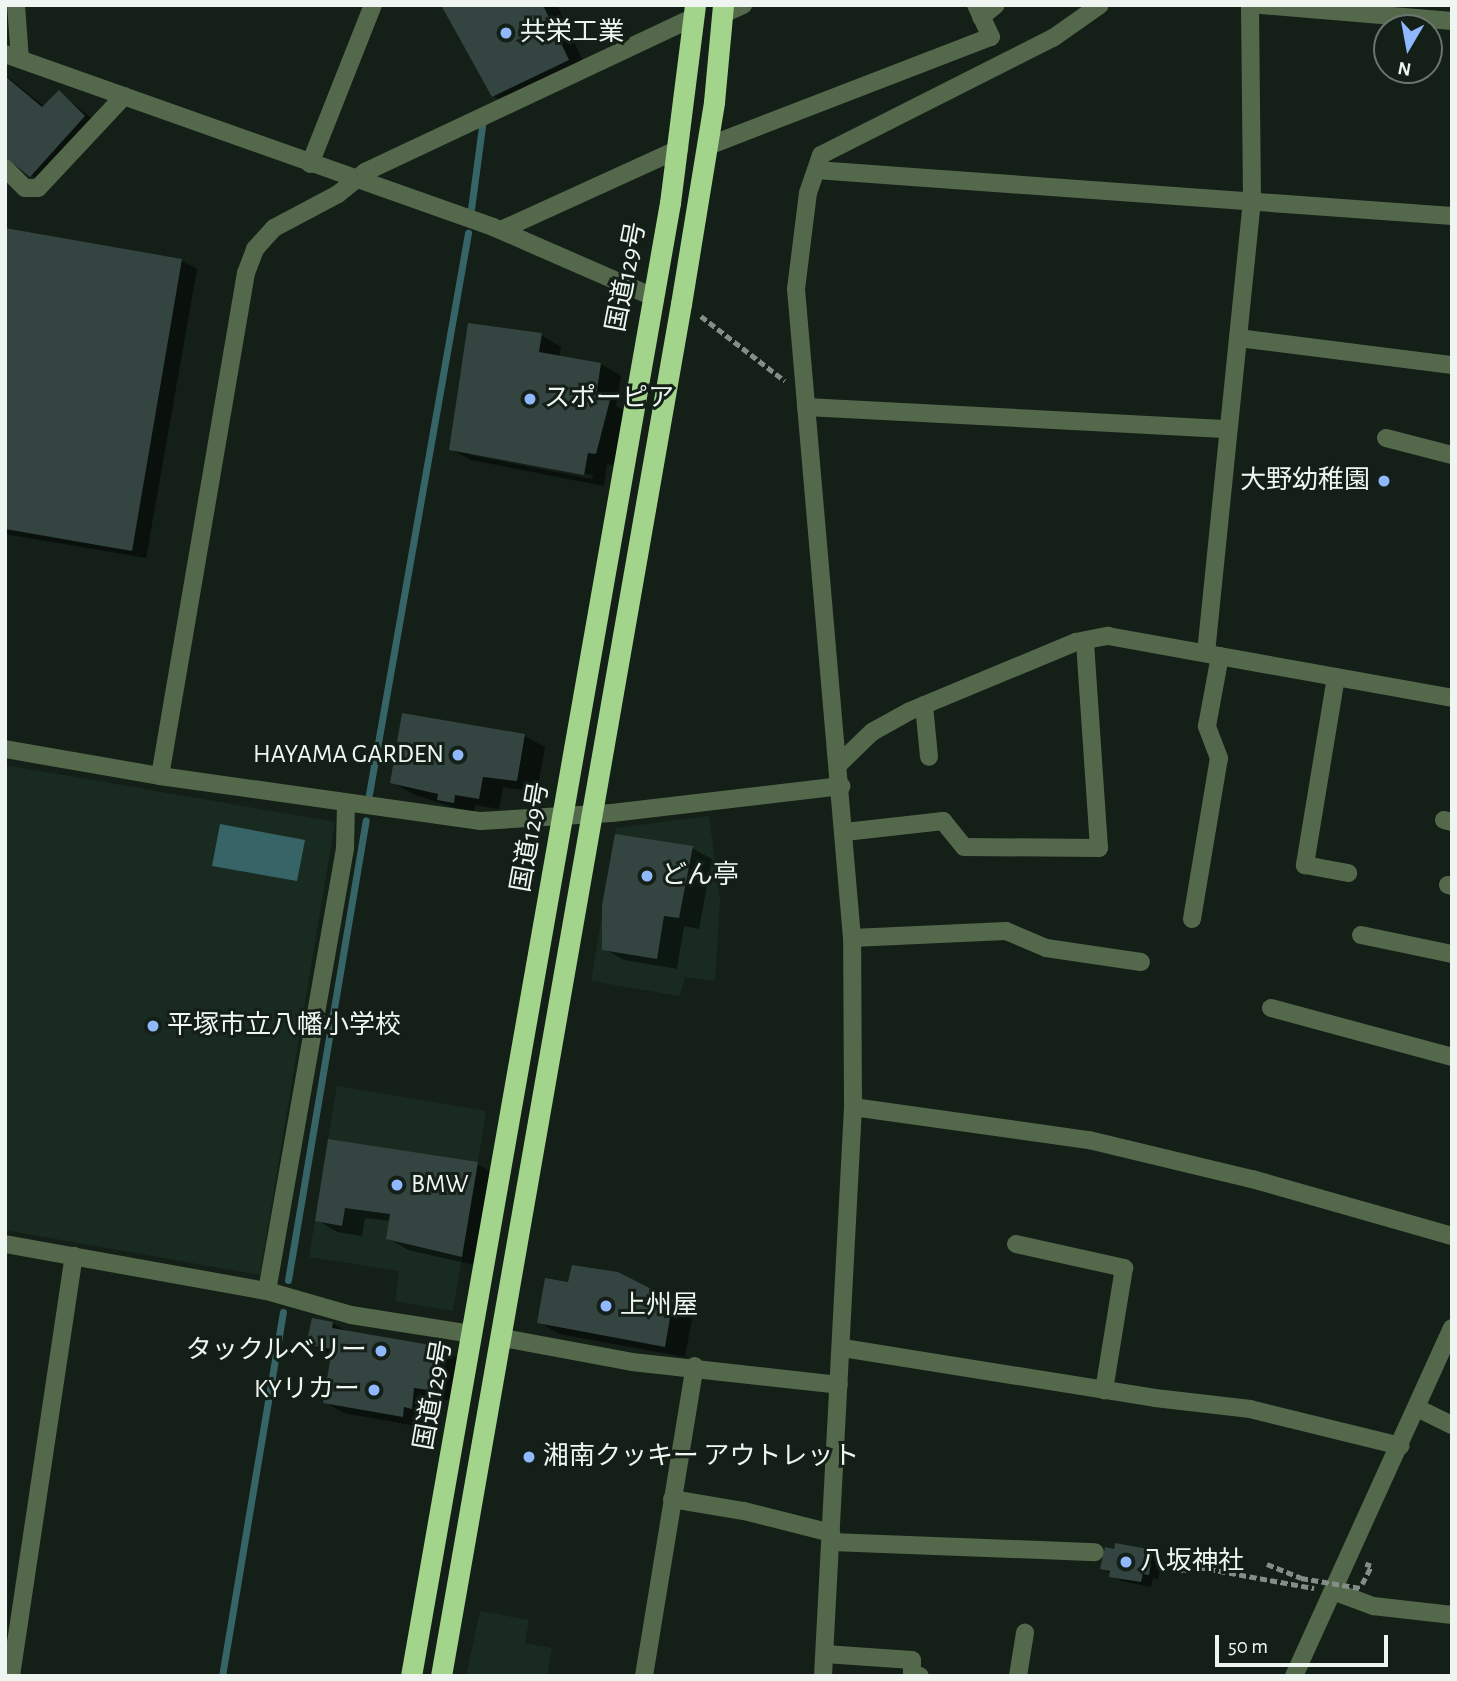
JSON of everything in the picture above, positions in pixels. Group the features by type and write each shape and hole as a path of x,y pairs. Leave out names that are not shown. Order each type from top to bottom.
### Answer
{"highway":[{"path":"441,1676 503,1338 708,146 723,10"},
{"name":"国道129号","path":"411,1676 563,817 651,296 679,149 694,11"}],"street":[{"path":"16,5 13,56 500,230 651,296"},
{"path":"310,164 373,5"},
{"path":"723,10 743,5"},
{"path":"708,146 991,37 979,11 996,5"},
{"path":"823,1676 843,1348 853,1107 852,938 845,832 796,289 808,193 821,155 1053,38 1100,5"},
{"path":"1192,919 1219,758 1207,726 1228,429 1252,198 1250,5"},
{"path":"1261,5 1452,21"},
{"path":"160,776 246,273 255,249 274,228 338,194 354,179 694,11"},
{"path":"5,167 26,188 38,188 124,96"},
{"path":"500,230 679,149"},
{"path":"816,170 1252,198 1452,216"},
{"path":"1237,338 1452,365"},
{"path":"805,402 1228,429"},
{"path":"1386,438 1452,455"},
{"path":"838,765 872,732 924,705 1085,640 1108,636 1452,698"},
{"path":"845,832 943,821 964,847 1099,848 1085,640"},
{"path":"1336,677 1306,865 1348,873"},
{"path":"924,705 929,757"},
{"path":"5,749 160,776 481,821 563,817 841,786"},
{"path":"267,1292 345,848 346,803"},
{"path":"852,938 1006,931 1046,948 1141,962"},
{"path":"1361,935 1452,954"},
{"path":"1271,1008 1452,1057"},
{"path":"853,1107 1089,1140 1252,1179 1452,1236"},
{"path":"5,1244 267,1292 351,1315 473,1334"},
{"path":"1016,1244 1124,1268 1104,1390"},
{"path":"12,1675 74,1256"},
{"path":"1294,1676 1401,1446 1452,1328"},
{"path":"503,1338 632,1362 695,1366 839,1385"},
{"path":"843,1348 1104,1390 1250,1409 1401,1446"},
{"path":"644,1676 695,1366"},
{"path":"1417,1408 1452,1425"},
{"path":"673,1499 744,1511 831,1538 1095,1552"},
{"path":"1333,1591 1373,1606 1452,1615"},
{"path":"1018,1676 1025,1633"},
{"path":"825,1654 912,1660 912,1674 920,1676"}],"path":[{"path":"699,314 805,402"},
{"path":"1267,1564 1301,1578 1360,1588"},
{"path":"1161,1566 1184,1570 1198,1567 1314,1588"}],"shaded area":[{"name":"平塚市立八幡小学校","path":"5,765 335,822 260,1275 5,1230"},
{"path":"709,816 720,899 715,981 685,977 680,996 591,981 616,828"},
{"name":"BMW","path":"337,1086 486,1111 453,1311 395,1301 399,1271 309,1257"},
{"path":"480,1611 529,1620 525,1643 552,1648 547,1676 466,1676"}],"water":[{"path":"220,824 305,840 297,881 212,866"}],"building":[{"name":"共栄工業","path":"441,5 543,5 569,60 492,97"},
{"path":"5,76 42,107 59,90 85,116 30,177 5,157"},
{"path":"5,228 182,259 132,551 5,529"},
{"name":"スポーピア","path":"468,323 542,333 539,352 601,363 596,397 610,400 596,454 588,453 584,475 449,450"},
{"name":"HAYAMA GARDEN","path":"402,713 525,734 517,781 483,777 479,799 455,795 454,803 437,800 438,794 390,783"},
{"name":"どん亭","path":"615,834 693,846 679,918 664,916 657,959 602,950 602,905"},
{"name":"BMW","path":"328,1139 478,1162 462,1257 386,1239 390,1214 345,1208 342,1226 315,1221"},
{"name":"上州屋","path":"572,1265 618,1272 673,1300 665,1347 537,1323 545,1278 568,1282"},
{"path":"312,1318 333,1322 332,1328 442,1347 435,1391 414,1388 412,1409 404,1407 403,1417 323,1403 332,1349 306,1345"},
{"name":"八坂神社","path":"1115,1543 1148,1549 1147,1555 1152,1556 1149,1575 1143,1574 1141,1582 1109,1577 1110,1571 1100,1569 1105,1547 1114,1549"}],"waterway":[{"path":"471,209 483,119"},
{"path":"369,794 468,233"},
{"path":"288,1280 366,821"},
{"path":"222,1676 283,1312"}],"place":[{"name":"共栄工業","path":"506,33"},
{"name":"スポーピア","path":"530,399"},
{"name":"大野幼稚園","path":"1384,481"},
{"name":"HAYAMA GARDEN","path":"458,755"},
{"name":"どん亭","path":"647,876"},
{"name":"平塚市立八幡小学校","path":"153,1026"},
{"name":"BMW","path":"397,1185"},
{"name":"上州屋","path":"606,1306"},
{"name":"タックルベリー","path":"381,1351"},
{"name":"KYリカー","path":"374,1390"},
{"name":"湘南クッキー アウトレット","path":"529,1457"},
{"name":"八坂神社","path":"1126,1562"}]}
